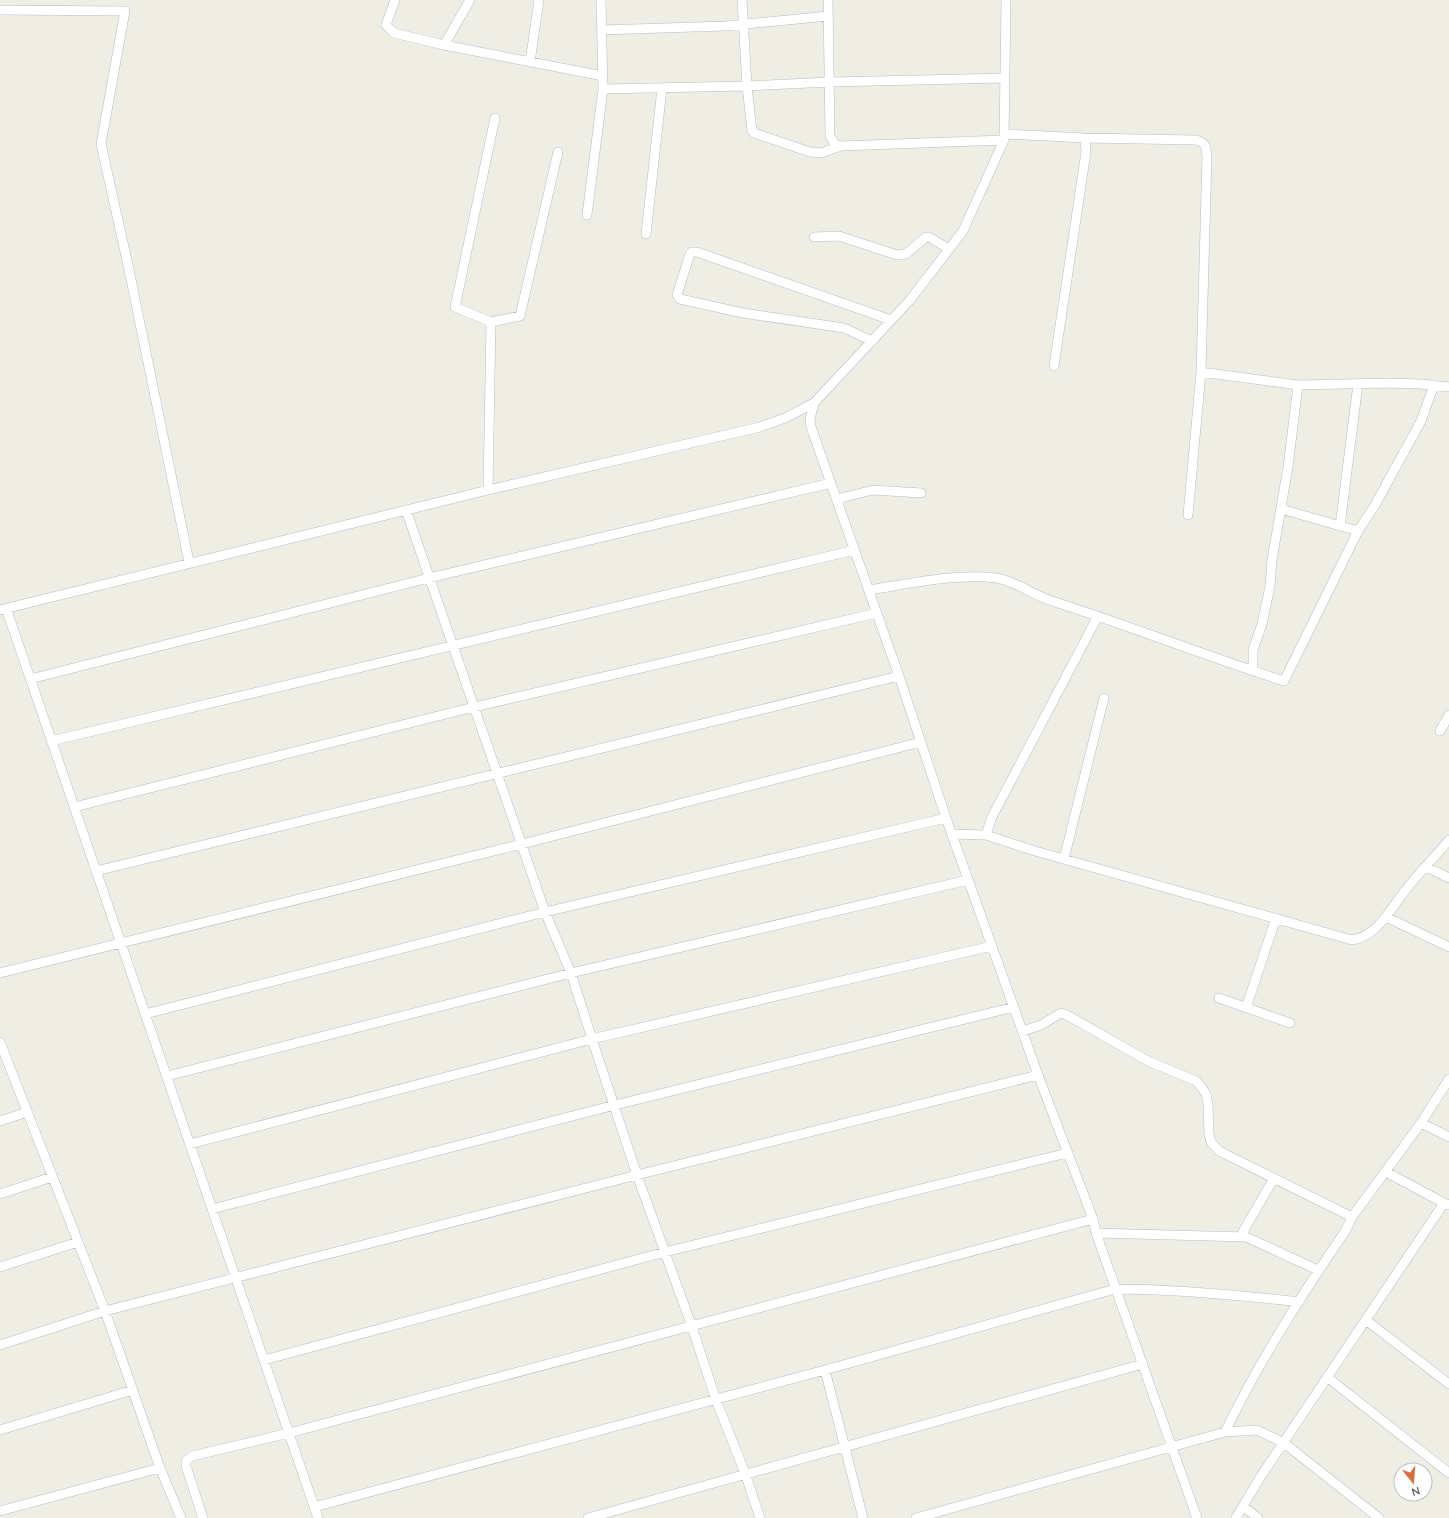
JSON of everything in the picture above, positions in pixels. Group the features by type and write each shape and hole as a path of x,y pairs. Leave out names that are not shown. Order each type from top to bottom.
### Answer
{"street":[{"path":"395,0 386,25 394,32 444,45 603,76"},
{"path":"444,45 470,0"},
{"path":"530,62 539,0"},
{"path":"587,215 604,90 601,0"},
{"path":"742,0 751,128 754,133 810,152 821,153 841,146 1004,137 1201,141 1206,147 1207,156 1201,372 1188,515"},
{"path":"828,0 830,136 835,144 841,146"},
{"path":"318,1518 30,679 3,609 189,562 488,490 760,427 785,418 814,403 910,300 963,231 1004,137 1006,0"},
{"path":"0,10 125,10 101,144 128,265 189,562"},
{"path":"602,30 725,26 828,16"},
{"path":"604,90 830,82 1005,78"},
{"path":"646,234 662,88"},
{"path":"495,118 456,307 491,322 520,316 558,152"},
{"path":"1054,366 1086,152 1085,138"},
{"path":"814,237 839,236 897,256 906,254 926,237 929,237 949,249"},
{"path":"872,341 844,328 742,312 680,299 677,295 690,254 692,252 697,252 891,320"},
{"path":"488,490 491,322"},
{"path":"1201,372 1298,385 1397,383 1449,387"},
{"path":"1340,526 1358,384"},
{"path":"1253,671 1254,650 1262,624 1281,509 1298,385"},
{"path":"869,590 967,577 994,578 1008,581 1049,600 1284,682 1358,531 1375,505 1422,421 1434,385"},
{"path":"814,403 810,419 811,427 899,676 946,818 1038,1075 1093,1219 1096,1234 1115,1289 1197,1518"},
{"path":"30,679 429,578 831,483"},
{"path":"837,499 873,490 922,493"},
{"path":"1281,509 1358,531"},
{"path":"406,510 545,912 572,973 592,1039 637,1174 692,1327 716,1400 745,1473 760,1518"},
{"path":"51,741 855,550"},
{"path":"74,807 474,707 877,613"},
{"path":"986,835 992,817 1098,616"},
{"path":"96,871 899,676"},
{"path":"1064,859 1104,698"},
{"path":"1440,731 1449,714"},
{"path":"0,973 120,942 522,844 921,742"},
{"path":"145,1014 545,912 946,818"},
{"path":"952,834 986,835 1064,859 1352,940 1360,939 1369,934 1386,917 1405,890 1449,840"},
{"path":"1426,867 1449,878"},
{"path":"167,1076 572,973 968,880"},
{"path":"1386,917 1449,947"},
{"path":"1246,1008 1276,918"},
{"path":"190,1144 592,1039 992,946"},
{"path":"1219,998 1290,1023"},
{"path":"212,1209 615,1105 1014,1007"},
{"path":"1023,1031 1040,1025 1061,1013 1065,1014 1148,1061 1196,1081 1206,1094 1209,1134 1214,1147 1236,1160 1352,1217"},
{"path":"1,1045 78,1242 133,1390 160,1468 181,1518"},
{"path":"0,1345 104,1311 637,1174 1038,1075"},
{"path":"1225,1432 1240,1400 1318,1270 1346,1230 1352,1217 1421,1123 1449,1079"},
{"path":"0,1121 27,1112"},
{"path":"1421,1123 1449,1137"},
{"path":"264,1360 665,1252 1067,1153"},
{"path":"1236,1518 1261,1476 1327,1377 1446,1204 1386,1172"},
{"path":"0,1194 52,1177"},
{"path":"1240,1237 1274,1178"},
{"path":"203,1518 185,1463 188,1458 289,1433 692,1327 1093,1219"},
{"path":"1096,1234 1246,1237 1318,1270"},
{"path":"0,1267 78,1242"},
{"path":"314,1507 716,1400 1115,1289 1142,1289 1231,1295 1298,1302"},
{"path":"1366,1320 1449,1384"},
{"path":"588,1518 745,1473 1143,1364"},
{"path":"825,1370 863,1518"},
{"path":"1327,1377 1449,1473"},
{"path":"0,1430 133,1390"},
{"path":"916,1518 1225,1432 1257,1430 1284,1443 1378,1518"},
{"path":"0,1511 160,1468"},
{"path":"1243,1506 1258,1518"}]}
